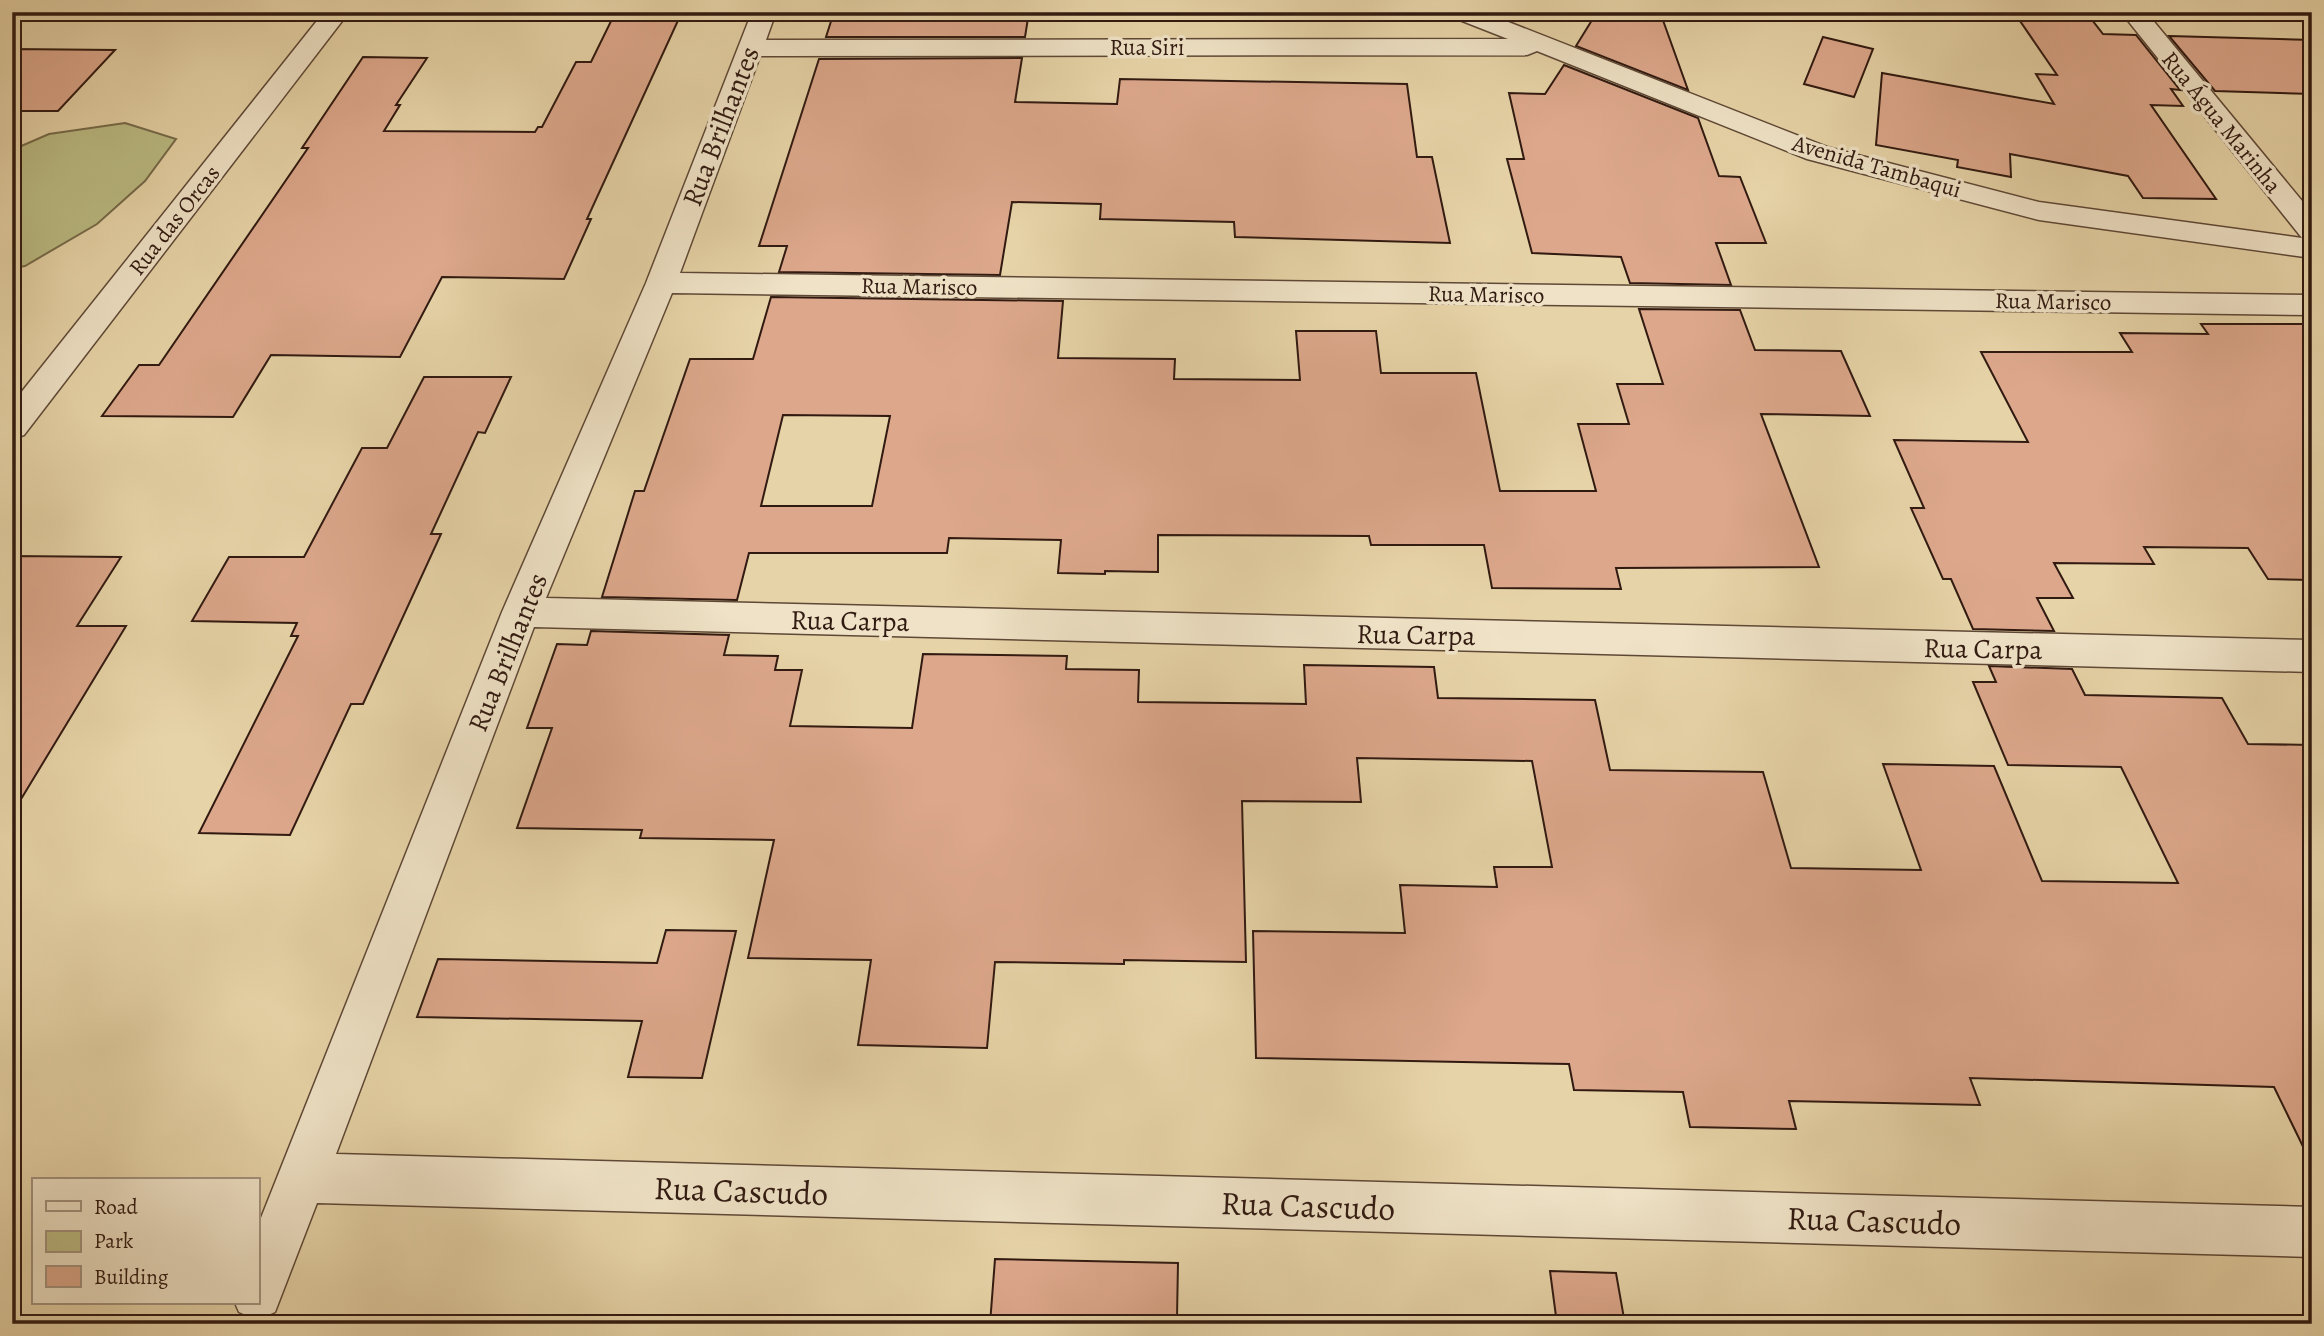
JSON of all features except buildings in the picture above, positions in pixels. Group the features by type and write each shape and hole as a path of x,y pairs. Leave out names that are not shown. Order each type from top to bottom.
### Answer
{"street":[{"name":"Rua das Orcas","path":"12,427 337,12"},
{"name":"Rua Brilhantes","path":"259,1289 521,612 660,283 764,12"},
{"name":"Avenida Tambaqui","path":"1461,12 1830,157 2039,212 2312,248"},
{"name":"Rua Água Marinha","path":"2133,12 2312,232"},
{"name":"Rua Siri","path":"749,48 1546,47"},
{"name":"Rua Marisco","path":"660,283 2312,305"},
{"name":"Rua Carpa","path":"521,612 2312,656"},
{"name":"Rua Cascudo","path":"303,1178 2312,1232"},
{"path":"246,1324 254,1304"}],"green space":[{"path":"125,123 176,139 145,181 97,224 25,266 12,268 12,150 49,134"}]}
